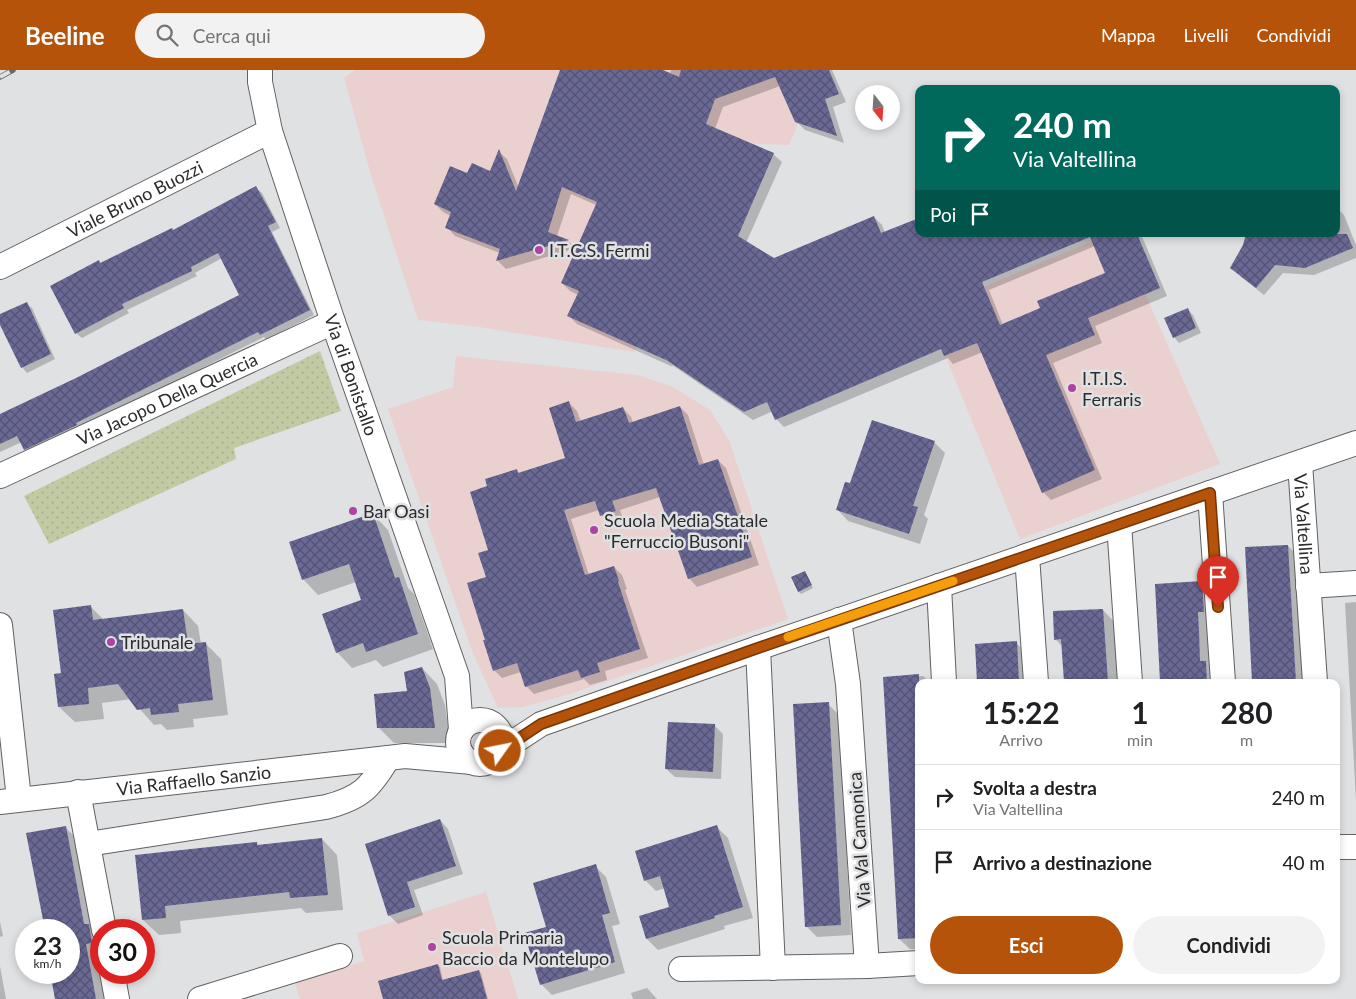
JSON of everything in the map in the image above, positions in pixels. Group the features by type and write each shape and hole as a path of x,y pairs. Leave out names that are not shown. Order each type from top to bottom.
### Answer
{"street":[{"name":"Via di Bonistallo","path":"260,70 260,82 270,131 333,322 457,676 460,735"},
{"name":"Viale Bruno Buozzi","path":"0,267 270,131"},
{"name":"Via Jacopo Della Quercia","path":"0,476 333,322"},
{"name":"Via Raffaello Sanzio","path":"10,801 397,757 484,764 491,761 500,751 541,724 838,620 1356,443"},
{"name":"Via Valtellina","path":"1300,463 1316,679"},
{"path":"1210,493 1223,679"},
{"path":"1119,524 1130,679"},
{"path":"1027,556 1036,679"},
{"name":"Via Valtellina","path":"1308,586 1356,582"},
{"path":"939,586 944,679"},
{"name":"Via Val Camonica","path":"838,620 848,684 867,966"},
{"path":"0,625 10,801"},
{"path":"758,648 773,968"},
{"name":"Via di Bonistallo","path":"457,676 494,724"},
{"name":"Via Raffaello Sanzio","path":"397,757 460,735 466,725 478,720 494,724 541,724"},
{"path":"494,724 502,738 500,751"},
{"path":"460,735 462,753 472,762"},
{"path":"88,844 340,804 362,792 379,772 397,757"},
{"path":"78,792 102,919"},
{"path":"1340,847 1356,847"},
{"path":"200,999 340,956"},
{"path":"681,969 867,966 915,963"},
{"path":"114,984 117,999"}],"shaded area":[{"name":"I.T.C.S. Fermi","path":"355,70 818,70 819,74 789,145 734,143 634,352 479,327 418,320 372,179 344,78"},
{"name":"I.T.I.S. Ferraris","path":"1102,237 1120,237 1220,464 1020,539 927,311"},
{"name":"Scuola Media Statale \"Ferruccio Busoni\"","path":"456,356 638,375 673,387 710,410 729,440 788,619 570,694 523,707 498,708 472,651 388,409 453,387"},
{"name":"Scuola Primaria Baccio da Montelupo","path":"486,892 518,999 300,999 295,983 364,961 357,933"}],"green space":[{"path":"320,351 341,411 234,448 236,459 49,544 24,496"}],"building":[{"path":"560,70 663,70 679,77 681,70 829,70 839,94 825,99 837,136 795,122 775,77 715,99 706,124 774,153 738,236 774,258 874,216 881,233 915,220 915,237 1090,237 1138,237 1160,288 1088,318 1095,335 1046,355 1095,470 1042,493 977,343 944,356 941,349 775,420 767,402 744,412 665,359 567,316 579,291 561,283 597,202 562,187 548,232 569,240 496,261 500,249 445,228 451,212 434,204 450,166 467,173 472,163 490,171 499,149 516,191","holes":["1090,237 1105,273 1037,301 1040,308 1000,325 982,282"]},
{"path":"256,186 276,222 268,226 310,310 260,335 258,332 76,423 77,425 24,450 17,436 0,444 0,414 76,378 239,295 218,253 191,267 192,271 122,304 124,308 75,334 50,286 99,260 100,263 172,228 173,230"},
{"path":"1340,234 1347,234 1353,248 1305,268 1275,265 1256,288 1230,268 1243,245 1245,237 1340,237"},
{"path":"27,302 51,354 21,368 0,325 0,314"},
{"path":"1188,308 1196,328 1173,338 1164,318"},
{"path":"569,401 576,422 623,407 629,423 680,406 699,465 718,459 752,557 688,579 656,488 612,501 616,511 600,516 595,501 564,510 585,575 614,566 640,649 597,663 600,672 581,678 578,670 525,687 517,663 493,671 483,640 485,640 467,583 486,577 478,553 488,550 470,492 487,486 485,479 517,469 518,473 565,458 549,408"},
{"path":"872,420 935,441 913,506 918,507 909,534 836,510 845,482 850,483"},
{"path":"373,513 395,578 399,577 418,634 366,652 363,643 336,653 322,614 361,600 349,564 302,580 289,542"},
{"path":"1288,545 1296,679 1252,679 1245,547"},
{"path":"805,571 812,585 798,592 791,577"},
{"path":"1202,581 1204,612 1198,612 1200,661 1206,661 1207,679 1160,679 1155,584"},
{"path":"91,605 93,620 183,609 188,644 206,642 213,700 178,704 179,712 151,715 150,708 137,710 118,684 88,688 89,704 58,707 54,674 61,673 53,610"},
{"path":"1103,609 1108,679 1064,679 1061,639 1054,640 1053,611"},
{"path":"1017,641 1019,679 977,679 975,644"},
{"path":"422,667 430,688 435,728 377,728 374,694 407,691 404,672"},
{"path":"919,674 919,679 915,679 915,938 898,939 883,677"},
{"path":"829,702 841,925 805,927 793,704"},
{"path":"668,722 715,724 713,772 665,769"},
{"path":"440,819 456,866 407,882 415,907 388,916 365,844"},
{"path":"717,825 743,907 714,916 715,918 646,939 639,916 669,907 660,876 644,881 635,851"},
{"path":"66,826 84,924 89,924 90,943 86,944 90,966 90,984 93,984 96,999 55,999 52,984 80,984 80,919 43,919 26,833"},
{"path":"322,838 328,895 290,898 289,892 165,906 166,918 142,919 135,855 257,842 257,845"},
{"path":"596,864 610,913 602,915 615,962 540,985 524,933 546,927 533,883"},
{"name":"Scuola Primaria Baccio da Montelupo","path":"438,964 442,980 479,970 487,999 383,999 378,981"}],"railway":[{"path":"0,77 13,70"}],"slow traffic":[{"path":"788,637 953,581"}],"place":[{"name":"I.T.C.S. Fermi","path":"539,250"},
{"name":"I.T.I.S. Ferraris","path":"1072,388"},
{"name":"Bar Oasi","path":"353,511"},
{"name":"Scuola Media Statale \"Ferruccio Busoni\"","path":"594,530"},
{"name":"Tribunale","path":"111,642"},
{"name":"Scuola Primaria Baccio da Montelupo","path":"432,947"}],"route":[{"path":"500,751 541,724 1210,493 1218,607"}]}
